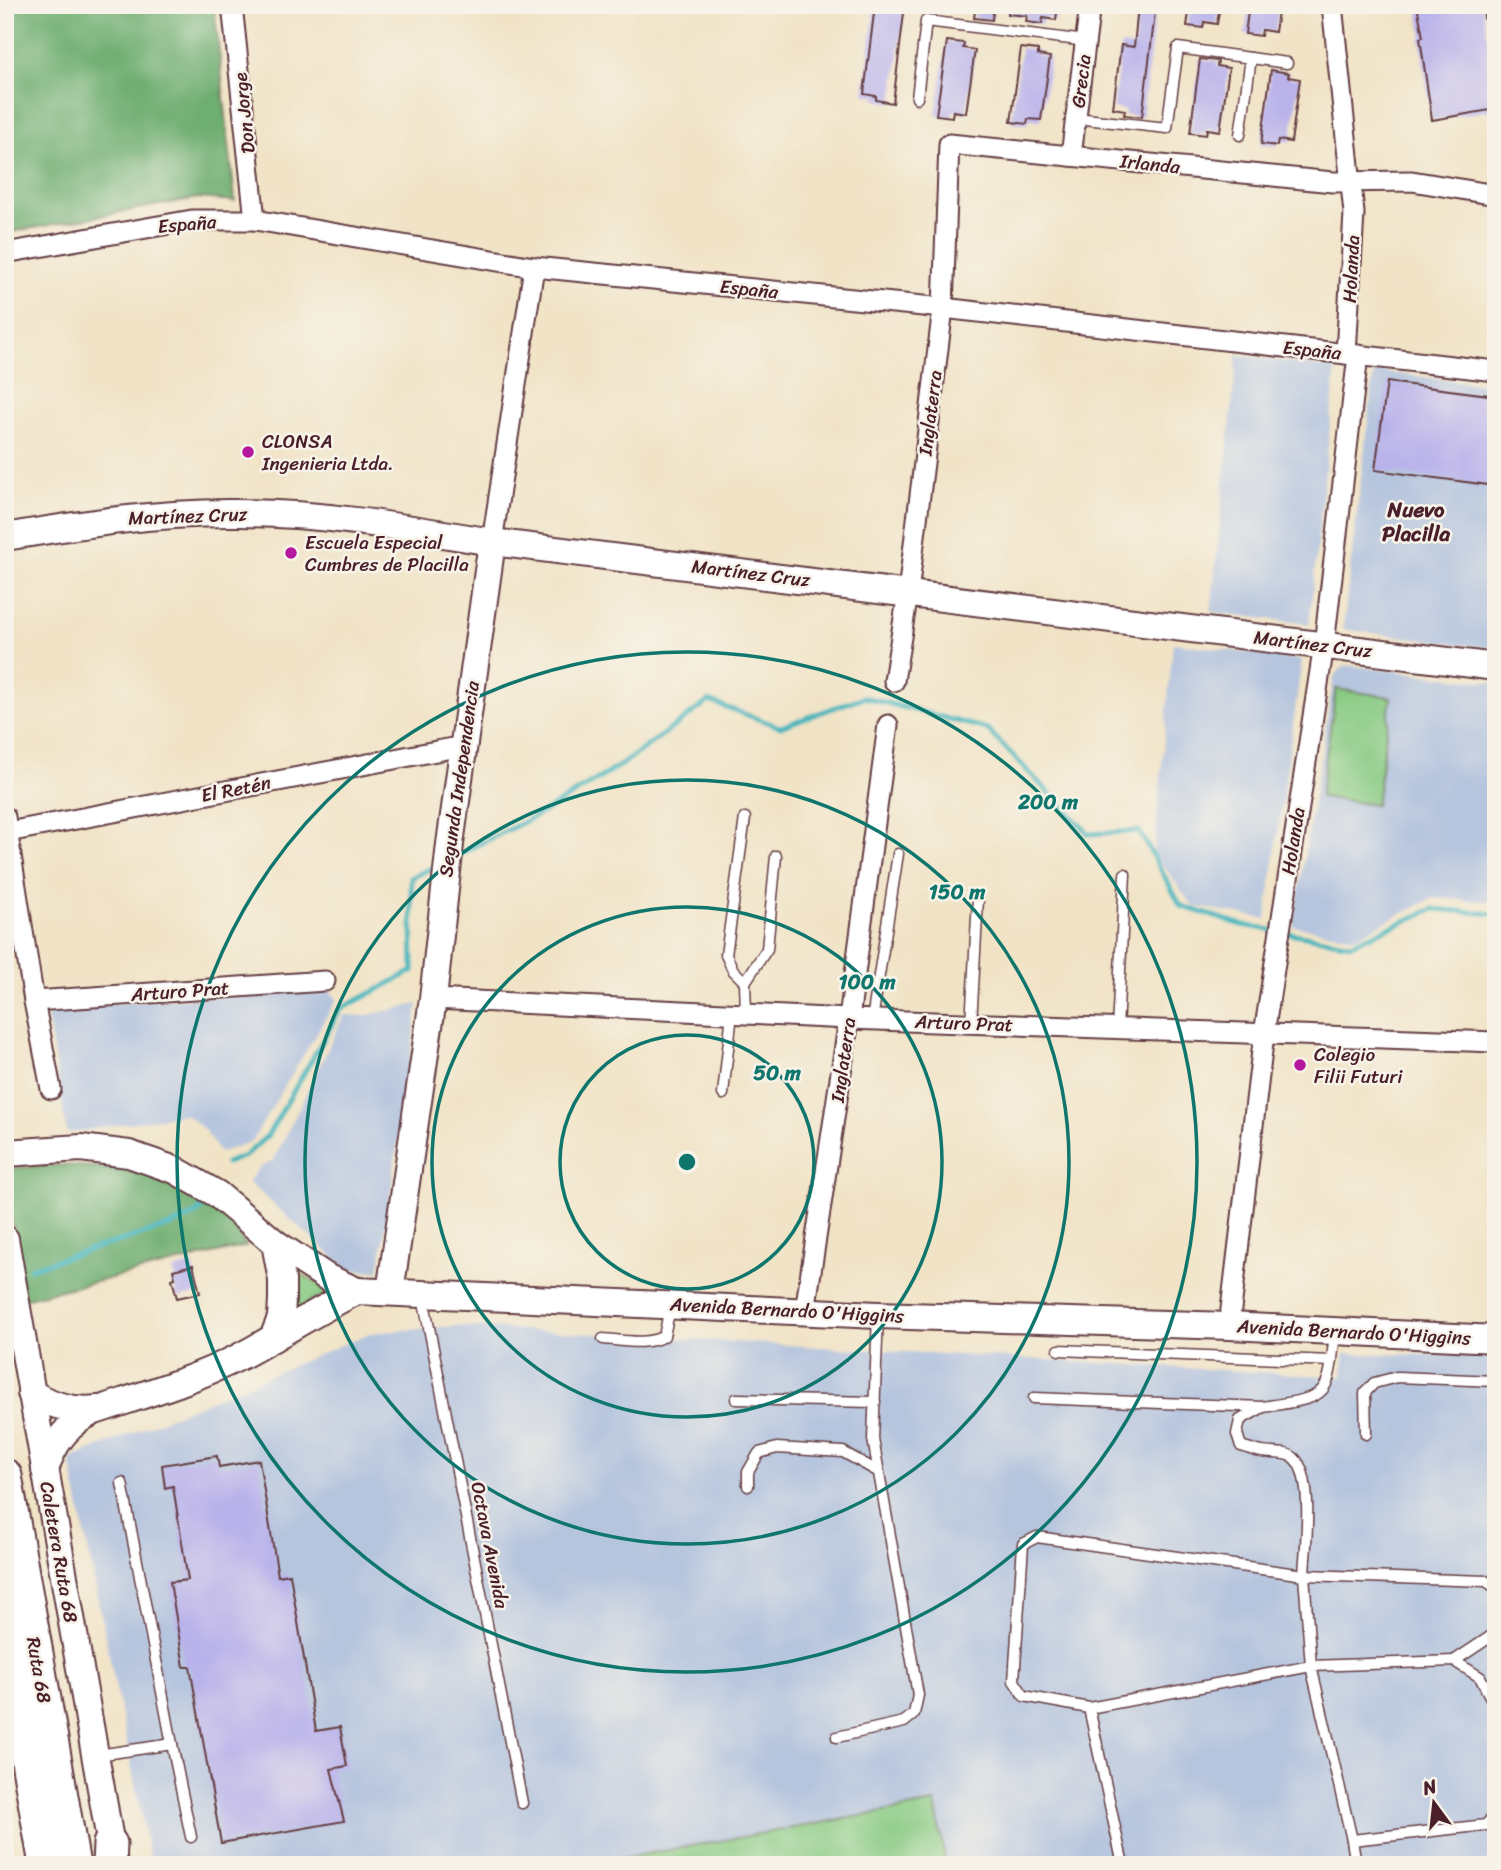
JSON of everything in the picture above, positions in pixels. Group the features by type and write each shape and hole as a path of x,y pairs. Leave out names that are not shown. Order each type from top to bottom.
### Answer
{"highway":[{"name":"Ruta 68","path":"5,1476 73,1865"},
{"name":"Ruta 68","path":"5,1627 46,1865"}],"street":[{"name":"Don Jorge","path":"232,5 256,220"},
{"name":"Grecia","path":"1071,156 1090,5"},
{"name":"Holanda","path":"1229,1326 1264,1034 1324,645 1352,355 1354,214 1332,5"},
{"name":"Irlanda","path":"949,144 1352,183 1412,181 1496,195"},
{"name":"Inglaterra","path":"894,681 908,593 943,308 949,144"},
{"name":"España","path":"5,253 192,220 256,220 534,267 943,308 1496,371"},
{"name":"Segunda Independencia","path":"390,1292 433,999 463,746 534,267"},
{"name":"Martínez Cruz","path":"5,537 146,516 239,513 343,519 492,542 1496,667"},
{"name":"Inglaterra","path":"805,1311 849,1019 888,724"},
{"name":"El Retén","path":"6,825 463,746"},
{"path":"6,825 51,1089"},
{"name":"Arturo Prat","path":"34,1001 325,981"},
{"name":"Arturo Prat","path":"433,999 971,1024 1496,1042"},
{"path":"6,1153 80,1148 117,1152 152,1160 197,1181 217,1194 275,1243 328,1278 357,1291"},
{"name":"Caletera Ruta 68","path":"5,1239 111,1858"},
{"path":"273,1338 281,1318 282,1298 282,1280 275,1243"},
{"name":"Avenida Bernardo O'Higgins","path":"45,1470 54,1447 69,1427 79,1419 196,1376 273,1338 357,1291 1496,1339"},
{"name":"Avenida Bernardo O'Higgins","path":"31,1393 65,1408 78,1410 106,1407"}],"lane":[{"path":"917,98 926,20 1086,41"},
{"path":"1076,118 1167,128 1178,48 1287,63"},
{"path":"1240,135 1251,58"},
{"path":"745,818 726,956 733,970 745,982"},
{"path":"873,1020 898,854"},
{"path":"723,1094 745,982 767,949 776,856"},
{"path":"1117,1029 1125,874"},
{"path":"971,1024 978,899"},
{"name":"Octava Avenida","path":"422,1294 522,1803"},
{"path":"603,1339 649,1342 657,1340 663,1336 671,1305"},
{"path":"837,1737 904,1722 914,1714 918,1695 873,1439 878,1315"},
{"path":"1034,1398 1263,1407 1299,1401 1321,1394 1330,1380 1335,1332"},
{"path":"1059,1350 1332,1361"},
{"path":"1366,1434 1365,1393 1374,1383 1397,1377 1496,1381"},
{"path":"736,1399 875,1402"},
{"path":"1263,1407 1240,1420 1237,1434 1241,1446 1295,1459 1302,1473 1307,1497 1304,1575 1311,1666 1356,1865"},
{"path":"748,1486 748,1472 759,1453 777,1448 843,1452 878,1472"},
{"path":"122,1483 191,1837"},
{"path":"1496,1588 1486,1581 1304,1575 1037,1537 1023,1544 1014,1681 1024,1696 1089,1708 1311,1666 1454,1661 1496,1633"},
{"path":"1454,1661 1480,1677 1494,1704 1496,1720"},
{"path":"1089,1708 1123,1865"},
{"path":"94,1756 172,1744"},
{"path":"1352,1840 1486,1825 1496,1813"}],"shaded area":[{"path":"1237,355 1336,369 1309,624 1211,612"},
{"path":"1374,371 1496,386 1496,649 1343,629"},
{"path":"1173,643 1302,660 1266,919 1193,906 1154,853"},
{"path":"1345,665 1496,683 1496,902 1433,898 1355,937 1293,926 1334,676"},
{"path":"328,989 337,999 252,1141 219,1153 205,1130 185,1114 67,1133 46,1008"},
{"path":"418,1004 379,1271 348,1270 248,1182 259,1168 274,1160 344,1015 363,1016"},
{"path":"456,1326 1342,1377 1345,1354 1496,1355 1496,1865 151,1865 70,1459 370,1333"}],"green space":[{"path":"5,5 214,5 235,201 198,198 5,233"},
{"path":"1336,689 1391,697 1376,805 1320,797"},
{"path":"58,1165 149,1175 192,1191 211,1203 231,1222 246,1246 23,1299 5,1169"},
{"path":"294,1270 333,1292 310,1301 290,1315 294,1293"},
{"path":"935,1803 946,1865 583,1865"}],"building":[{"path":"875,5 905,5 893,103 876,100 876,96 864,94"},
{"path":"976,5 994,5 992,20 974,18"},
{"path":"1009,5 1058,5 1056,20 1043,18 1042,24 1026,22 1027,16 1008,14"},
{"path":"1138,5 1156,5 1142,117 1124,115 1125,110 1113,108 1121,45 1134,47"},
{"path":"1190,5 1220,5 1217,24 1204,22 1203,28 1187,26"},
{"path":"1249,5 1279,5 1275,32 1262,30 1261,36 1245,34"},
{"path":"1417,5 1482,5 1496,109 1432,120"},
{"path":"947,41 964,43 963,48 975,50 966,113 953,111 952,117 936,115"},
{"path":"1021,48 1038,50 1038,55 1050,57 1041,120 1028,119 1027,124 1011,122"},
{"path":"1200,59 1218,61 1217,66 1229,68 1220,131 1207,129 1206,135 1190,133"},
{"path":"1271,70 1289,73 1288,77 1300,79 1291,142 1278,140 1277,146 1261,144"},
{"path":"1387,382 1496,396 1496,486 1375,470"},
{"path":"193,1265 200,1293 177,1298 172,1279 175,1278 173,1270"},
{"path":"217,1456 219,1467 259,1460 278,1576 290,1574 316,1731 340,1727 347,1766 331,1769 344,1821 221,1843 190,1667 184,1667 170,1582 188,1580 173,1486 165,1488 162,1465"}],"waterway":[{"path":"457,855 544,812 621,765 709,701 780,727 864,697 987,729 1089,834 1139,831 1181,906 1242,925 1351,944 1433,909 1496,914"},
{"path":"226,1163 245,1156 268,1135 341,1009 413,971 411,878 439,864"},
{"path":"30,1268 170,1226 201,1209"}],"place":[{"name":"CLONSA Ingenieria Ltda.","path":"248,452"},
{"name":"Escuela Especial Cumbres de Placilla","path":"291,553"},
{"name":"Colegio Filii Futuri","path":"1300,1065"}],"district":[{"name":"Nuevo Placilla","path":"1416,522"}]}
